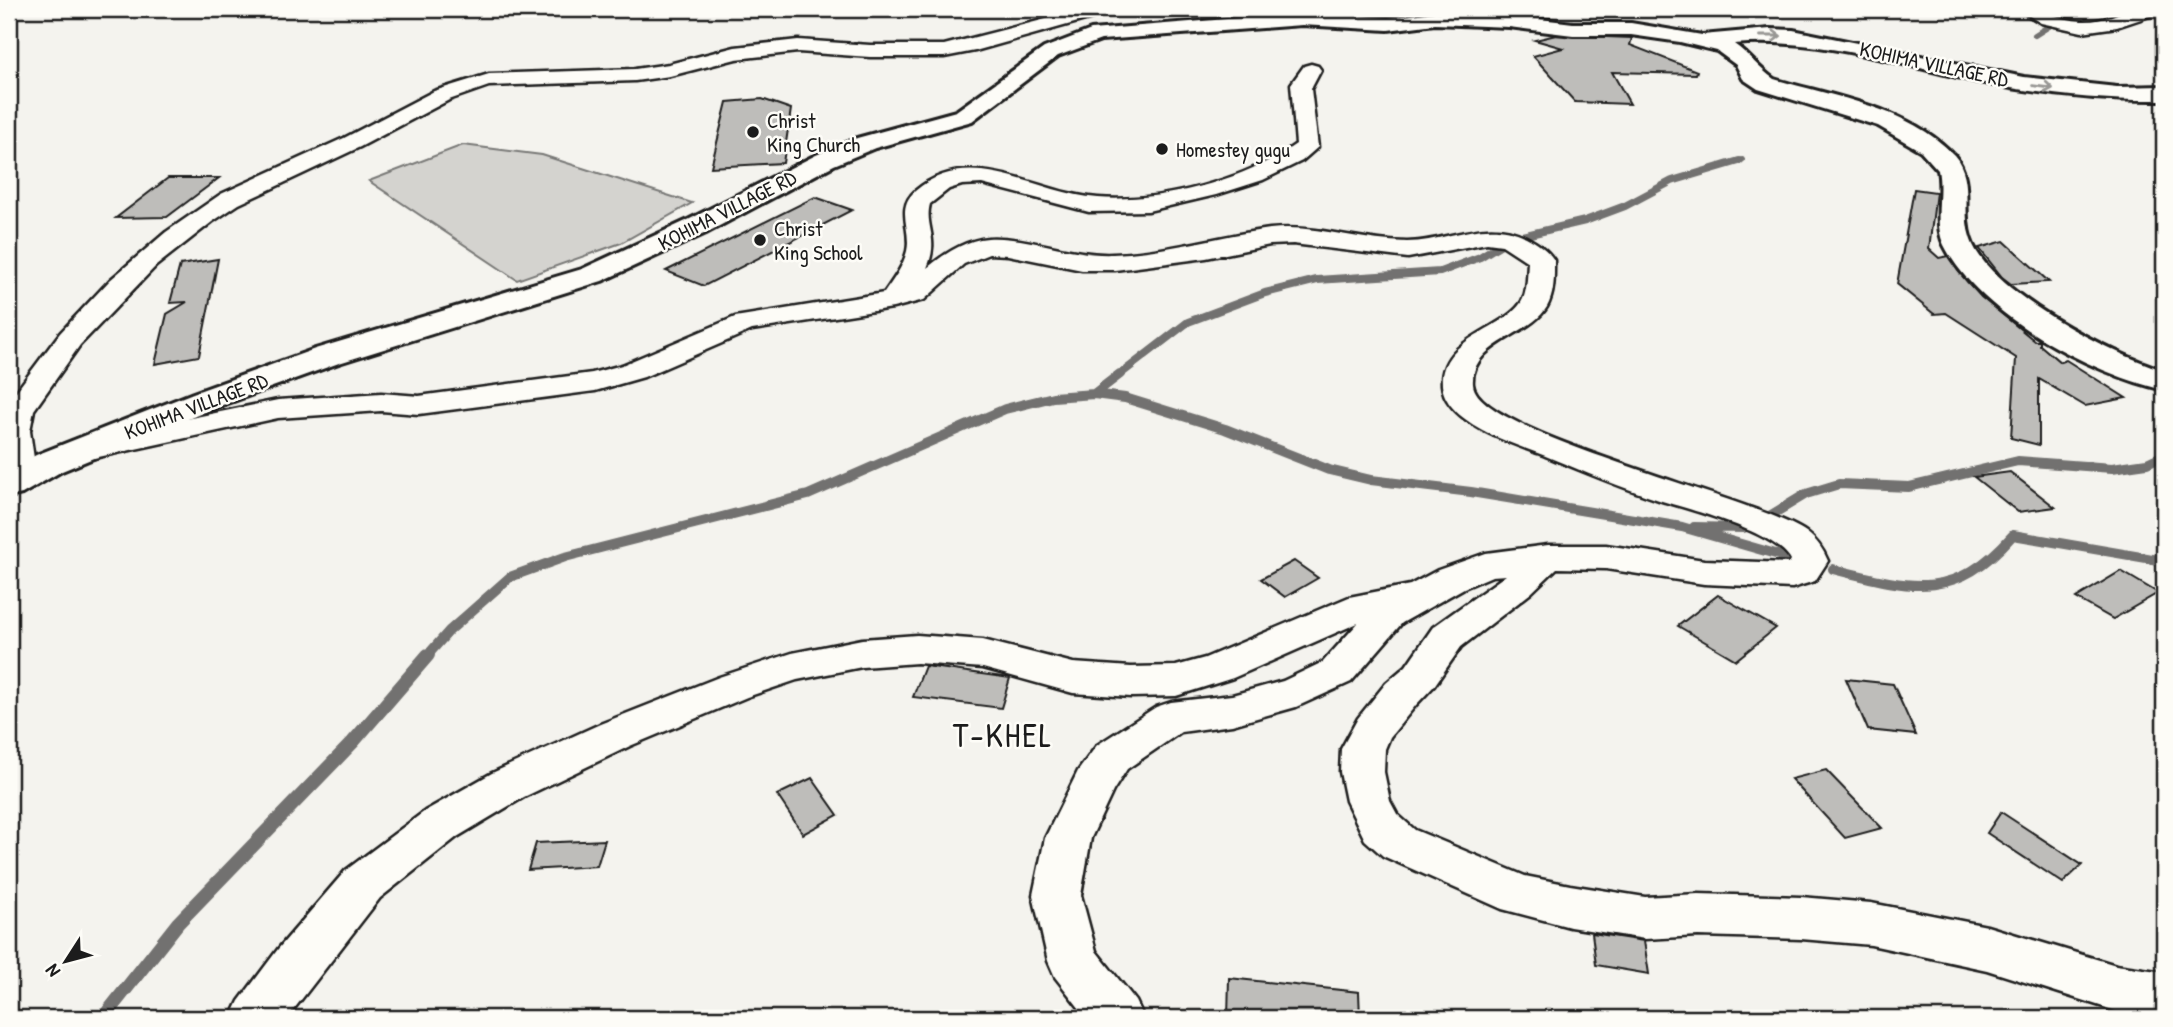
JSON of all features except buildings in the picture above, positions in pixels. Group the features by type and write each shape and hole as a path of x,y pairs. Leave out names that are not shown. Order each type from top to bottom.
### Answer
{"main road":[{"name":"KOHIMA VILLAGE RD","path":"14,483 49,463 205,400 327,356 592,275 696,227 825,160 866,143 964,116 1052,52 1098,34 1310,19 1388,24 1436,18 1509,21 1573,29 1605,28 1659,32 1724,47 1745,62 1751,74 1766,84 1871,116 1917,138 1947,163 1954,179 1952,209 1957,242 1966,257 1990,283 2023,311 2071,341 2118,364 2164,380"},
{"name":"KOHIMA VILLAGE RD","path":"1704,41 1770,35 1793,36 2036,86 2130,94 2164,93"}],"street":[{"path":"14,483 16,415 37,382 72,337 126,282 201,218 232,198 371,134 438,96 472,83 489,80 635,75 680,68 735,53 798,46 870,51 944,51 979,44 1104,9"},
{"path":"1052,52 1061,36 1071,29 1121,9"},
{"path":"2026,9 2055,22 2094,26 2116,23 2153,9"},
{"path":"893,300 908,280 921,244 916,205 939,186 964,177 984,177 1069,202 1114,206 1150,204 1264,171 1307,147 1308,130 1300,89 1301,82 1311,69"},
{"path":"86,450 278,410 381,402 419,405 595,382 633,371 745,323 893,300 914,294 955,258 986,246 1008,247 1082,262 1115,262 1206,250 1270,237 1293,236 1408,250 1487,235 1509,239 1530,250 1541,260 1532,308 1514,324 1470,351 1461,364 1457,382 1460,398 1478,414 1500,427 1644,484 1765,525 1805,550 1810,561 1802,572 1792,576 1704,572 1606,557 1548,557 1486,565 1451,579 1388,614 1337,672 1296,692 1245,706 1171,718 1112,757 1094,783 1068,838 1058,895 1073,961 1118,1018"},
{"path":"1548,557 1518,584 1447,638 1420,676 1401,694 1373,729 1363,749 1362,772 1368,801 1381,827 1399,843 1520,895 1570,906 1645,918 1698,915 1801,918 1871,925 1987,948 2116,988 2164,995"},
{"path":"257,1018 296,965 363,884 441,824 520,779 615,735 733,687 792,667 862,653 917,649 983,654 1073,678 1131,682 1176,681 1219,668 1362,606 1420,596"}],"shaded area":[{"path":"463,145 542,155 692,203 621,243 517,280 369,181"}],"waterway":[{"path":"2035,35 2076,9"},
{"path":"1118,376 1188,322 1265,293 1317,280 1440,272 1480,257 1509,239 1585,221 1625,206 1672,181 1739,161"},
{"path":"1733,163 1739,161"},
{"path":"1094,394 1120,374"},
{"path":"426,657 449,631 510,577 565,557 808,495 1005,409 1053,397 1094,394"},
{"path":"1094,394 1125,398 1225,429 1329,470 1371,480 1471,492 1682,527 1786,557"},
{"path":"1694,527 1743,528 1763,520 1806,494 1839,484 1909,487 2018,461 2112,468 2147,463 2164,455"},
{"path":"1833,569 1886,582 1931,585 1971,571 1992,557 2013,535 2164,561"},
{"path":"103,1018 178,923 353,742 428,655"}],"place":[{"name":"Christ King Church","path":"753,132"},
{"name":"Homestey gugu","path":"1162,149"},
{"name":"Christ King School","path":"760,240"}],"district":[{"name":"T-KHEL","path":"1003,735"}]}
